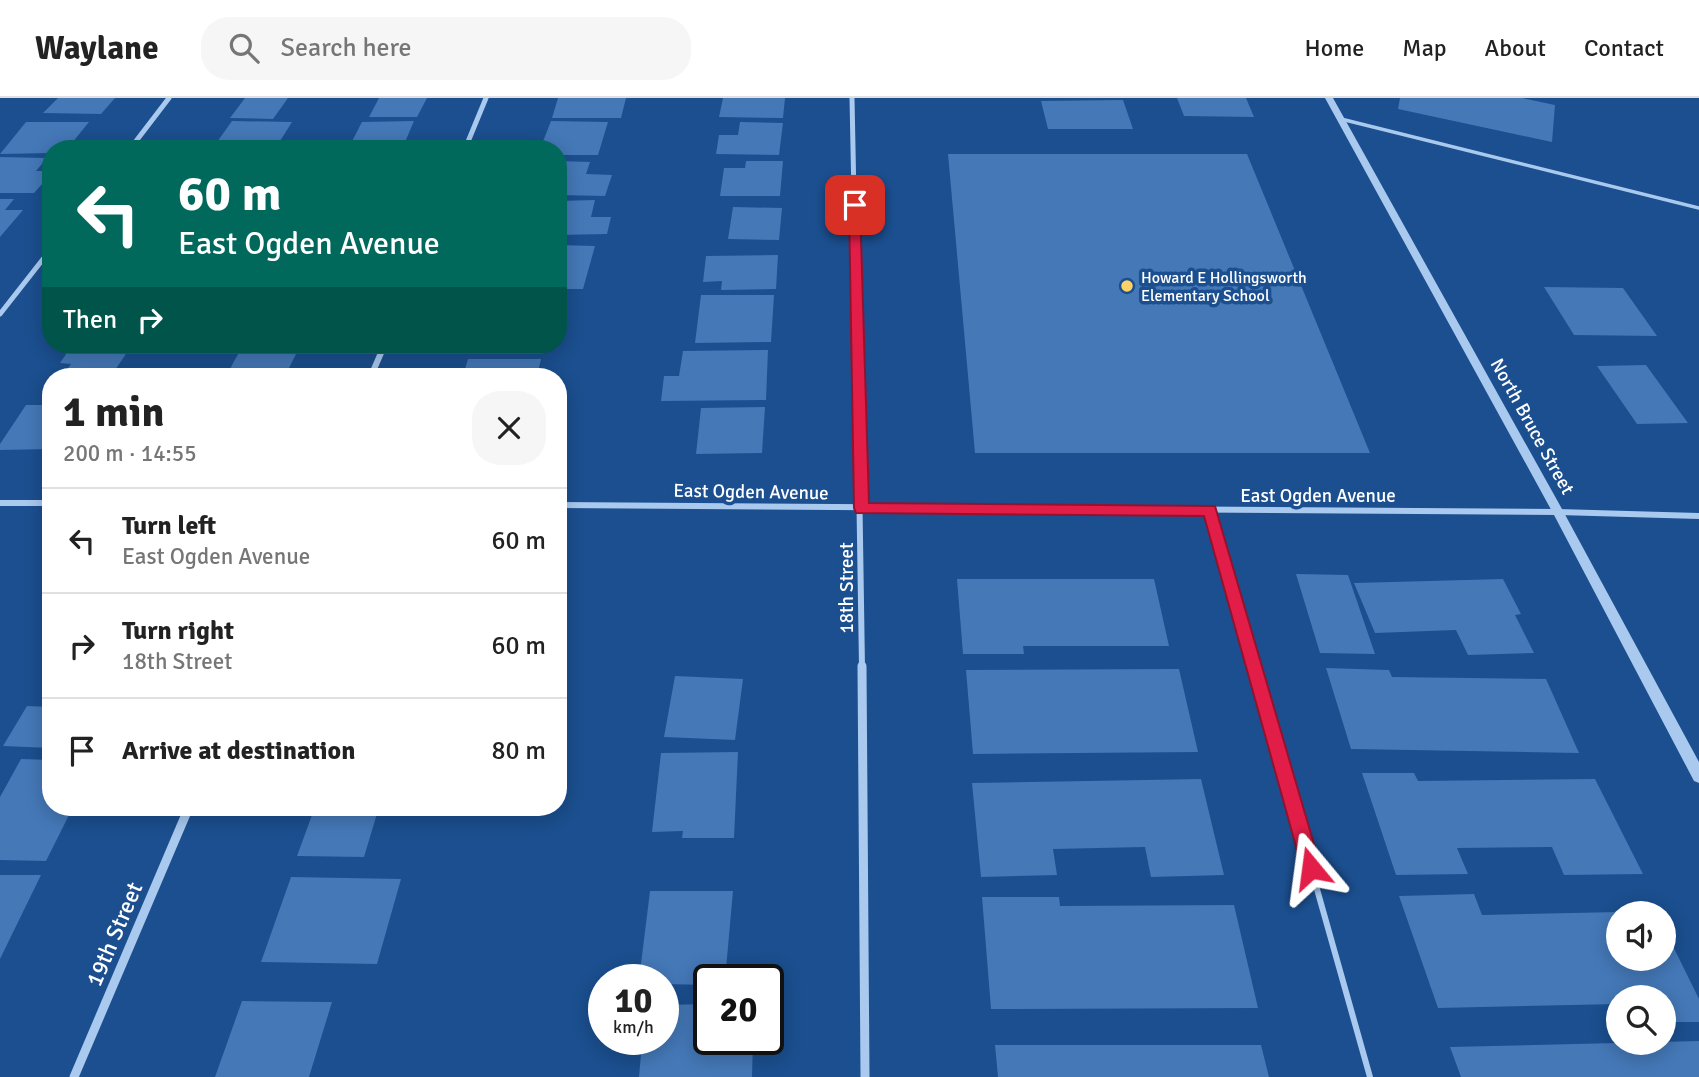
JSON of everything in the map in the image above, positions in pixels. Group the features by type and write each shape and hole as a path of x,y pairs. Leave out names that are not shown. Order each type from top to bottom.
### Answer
{"street":[{"path":"137,140 169,98"},
{"path":"469,140 486,98"},
{"name":"18th Street","path":"852,98 861,508 865,1077"},
{"name":"North Bruce Street","path":"1329,98 1558,512 1699,776"},
{"path":"0,314 42,260"},
{"path":"0,503 42,503"},
{"name":"East Ogden Avenue","path":"567,505 1558,512 1699,516"},
{"name":"19th Street","path":"74,1077 185,816"}],"lane":[{"path":"1341,119 1699,208"},
{"path":"1210,510 1370,1077"}],"building":[{"path":"58,98 115,98 101,114 43,113"},
{"path":"245,98 288,98 273,119 230,118"},
{"path":"379,98 427,98 417,117 369,117"},
{"path":"558,98 626,98 621,118 552,118"},
{"path":"723,98 785,98 783,118 719,117"},
{"path":"1177,98 1246,98 1254,117 1184,116"},
{"path":"1400,98 1522,98 1555,105 1552,142 1398,109"},
{"path":"1123,100 1133,129 1048,129 1041,101"},
{"path":"232,121 292,122 281,140 218,140"},
{"path":"414,121 406,140 353,140 362,122"},
{"path":"551,121 608,122 598,155 567,155 567,140 544,140"},
{"path":"26,122 89,122 74,140 42,140 42,153 0,154"},
{"path":"740,122 783,123 779,155 716,154 719,135 738,135"},
{"path":"948,154 1247,154 1370,453 975,453"},
{"path":"0,157 42,158 42,164 36,171 42,171 42,184 34,193 0,193"},
{"path":"567,161 590,162 586,174 612,175 605,196 567,195"},
{"path":"746,161 783,161 780,196 720,196 724,168 745,168"},
{"path":"0,199 14,199 5,210 23,210 0,237"},
{"path":"595,200 591,217 611,217 607,234 567,235 567,201"},
{"path":"733,207 782,208 779,240 728,239"},
{"path":"567,245 595,246 583,289 567,289"},
{"path":"778,255 776,289 721,290 722,281 703,282 706,256"},
{"path":"1544,287 1623,288 1657,336 1574,335"},
{"path":"701,295 774,295 771,342 695,343"},
{"path":"768,350 766,400 661,401 664,376 679,376 683,351"},
{"path":"66,354 126,354 116,368 68,368 71,364 60,363"},
{"path":"238,354 296,354 289,368 230,368"},
{"path":"468,359 541,359 539,368 465,368"},
{"path":"1646,365 1688,423 1637,424 1597,366"},
{"path":"26,405 42,405 42,449 0,450 0,444"},
{"path":"765,407 762,453 696,454 701,408"},
{"path":"1296,574 1348,575 1375,654 1320,653"},
{"path":"957,579 1154,579 1169,646 1023,646 1024,654 963,654"},
{"path":"1503,579 1521,614 1515,615 1534,653 1468,655 1456,630 1375,633 1354,583"},
{"path":"1326,668 1389,670 1392,677 1546,679 1579,753 1351,749"},
{"path":"1179,669 1198,752 973,754 966,670"},
{"path":"675,676 743,679 735,740 664,737"},
{"path":"27,706 42,707 42,748 3,746"},
{"path":"738,752 734,838 682,838 683,831 652,832 661,753"},
{"path":"21,759 42,760 42,816 68,816 46,861 0,860 0,797"},
{"path":"1362,773 1414,773 1418,781 1595,779 1643,874 1564,875 1552,847 1457,848 1468,874 1396,875"},
{"path":"1201,779 1224,875 1151,877 1145,847 1053,849 1057,875 981,877 972,783"},
{"path":"312,816 376,816 364,857 297,856"},
{"path":"0,875 41,875 0,959"},
{"path":"291,877 401,879 377,964 261,962"},
{"path":"650,891 733,891 726,964 693,964 693,985 679,984 679,964 641,964"},
{"path":"1474,894 1482,915 1606,912 1606,971 1676,971 1676,952 1699,999 1699,1022 1676,1022 1676,985 1606,985 1606,1004 1438,1008 1399,896"},
{"path":"982,897 1059,897 1060,906 1234,905 1258,1008 991,1009"},
{"path":"242,1001 332,1002 309,1077 215,1077"},
{"path":"693,1004 693,1055 753,1055 752,1077 639,1077 641,1055 679,1055 679,1005"},
{"path":"1699,1041 1699,1077 1461,1077 1450,1047 1606,1043 1606,1055 1676,1055 1676,1042"},
{"path":"995,1045 1261,1045 1269,1077 998,1077"}],"place":[{"name":"Howard E Hollingsworth Elementary School","path":"1127,286"}],"route":[{"path":"855,205 861,508 1210,510 1311,868"}]}
